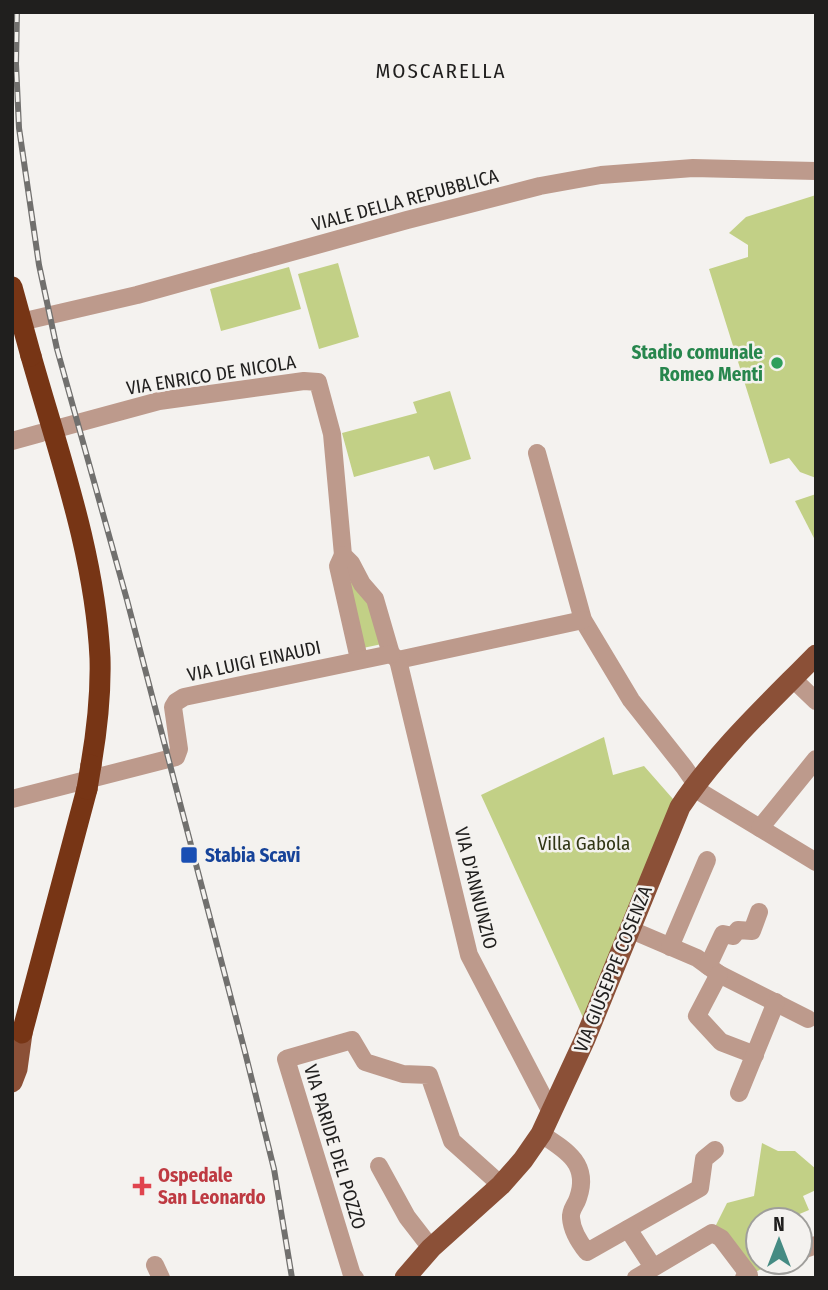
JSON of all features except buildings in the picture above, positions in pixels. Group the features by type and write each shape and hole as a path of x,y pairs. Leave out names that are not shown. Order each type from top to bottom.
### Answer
{"highway":[{"path":"12,287 84,540 100,659 99,698 87,789 15,1062"}],"main road":[{"name":"VIA GIUSEPPE COSENZA","path":"405,1278 431,1248 501,1185 541,1134 585,1038 680,807 695,784 741,731 816,656"}],"street":[{"name":"VIALE DELLA REPUBBLICA","path":"12,324 137,295 540,186 601,175 692,168 816,172"},
{"name":"VIA ENRICO DE NICOLA","path":"63,427 159,401 304,381 318,382 332,434 342,555 338,566 359,659"},
{"path":"12,441 41,433"},
{"path":"537,453 583,620 631,700 702,793 816,862"},
{"path":"342,555 351,563 362,584 375,599 395,657"},
{"path":"359,659 395,657 583,620"},
{"name":"VIA D'ANNUNZIO","path":"395,657 469,955 551,1112"},
{"name":"VIA LUIGI EINAUDI","path":"12,799 176,757 179,749 173,707 184,697 359,659"},
{"path":"793,679 816,701"},
{"path":"760,828 816,759"},
{"path":"670,947 707,860"},
{"path":"755,1055 722,1042 697,1016 723,933 733,936 738,930 752,931 759,912"},
{"path":"629,929 697,958 713,970 808,1018"},
{"path":"739,1093 776,1002"},
{"name":"VIA PARIDE DEL POZZO","path":"355,1278 286,1059 352,1040 365,1062 403,1074 429,1075 452,1140 501,1185"},
{"path":"541,1134 574,1159 579,1167 581,1181 571,1219 574,1233 587,1252 700,1188 704,1159 715,1150"},
{"path":"379,1166 407,1217 431,1248"},
{"path":"628,1229 645,1274 712,1233 721,1238 749,1275 744,1278"}],"green space":[{"name":"Stadio comunale Romeo Menti","path":"816,195 816,478 800,472 789,458 770,464 709,269 748,257 748,245 729,233 746,217"},
{"path":"338,263 359,337 319,349 298,274"},
{"path":"289,267 301,309 221,331 210,289"},
{"path":"450,391 471,459 434,470 429,456 354,477 342,433 417,413 413,402"},
{"path":"816,494 816,542 795,501"},
{"path":"344,565 368,599 382,644 363,648"},
{"name":"Villa Gabola","path":"604,737 613,775 644,766 680,807 586,1024 481,795"},
{"path":"762,1143 778,1151 795,1151 816,1169 816,1190 803,1196 807,1206 744,1206 744,1269 712,1233 727,1203 754,1196"}],"railway":[{"path":"17,12 19,128 39,265 57,349 127,600 245,1052 274,1169 292,1278"}],"place":[{"name":"Stadio comunale Romeo Menti","path":"777,363"},
{"name":"Stabia Scavi","path":"189,855"},
{"name":"Ospedale San Leonardo","path":"142,1186"}],"district":[{"name":"MOSCARELLA","path":"441,71"}]}
